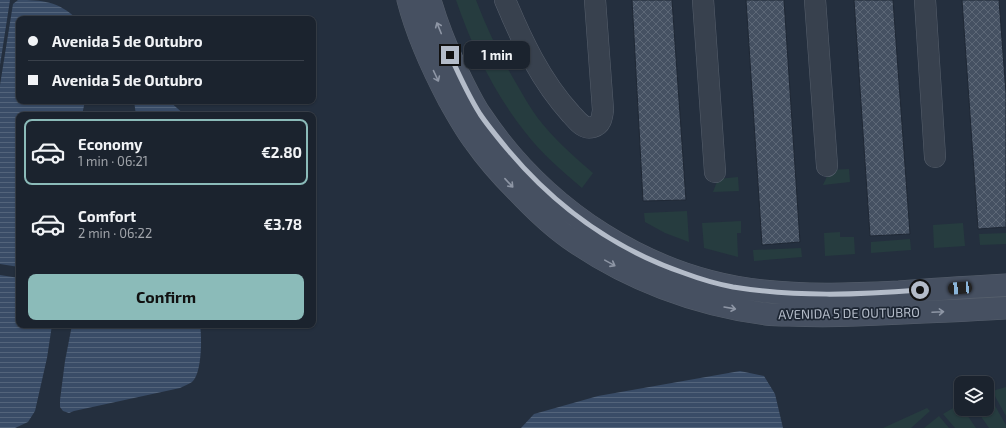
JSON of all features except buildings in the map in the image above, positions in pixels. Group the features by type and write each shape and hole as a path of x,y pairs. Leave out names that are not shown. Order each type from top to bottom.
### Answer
{"main road":[{"name":"AVENIDA 5 DE OUTUBRO","path":"408,0 413,20 439,82 475,142 502,175 547,221 568,238 625,272 658,287 692,299 726,308 768,314 815,316 916,313 1006,308"},
{"name":"AVENIDA 5 DE OUTUBRO","path":"430,0 436,22 465,88 480,114 520,165 572,213 602,234 638,254 700,279 731,287 764,291 815,294 863,294 1006,285"}],"street":[{"path":"505,0 518,31 537,68 562,104 582,126 590,128 596,126 602,120 603,110 595,0"},
{"path":"703,0 715,172"},
{"path":"815,0 827,166"},
{"path":"925,0 935,157"}],"green space":[{"path":"456,0 476,0 499,53 534,113 556,139 593,173 582,188 531,140 503,102 469,35"},
{"path":"849,169 850,182 823,185 830,170"},
{"path":"738,177 739,191 713,192 718,179"},
{"path":"687,211 689,242 665,233 645,222 644,213"},
{"path":"741,221 741,233 737,233 738,257 704,248 702,223"},
{"path":"963,223 965,246 934,248 933,225"},
{"path":"840,232 840,237 854,237 855,254 825,256 824,233"},
{"path":"1006,233 1006,244 980,245 979,234"},
{"path":"910,239 911,250 871,253 871,242"},
{"path":"801,248 802,257 754,261 753,250"},
{"path":"1006,387 1006,416 994,395 994,390"},
{"path":"994,404 1006,425 1006,428 989,428 981,416 994,416"},
{"path":"927,408 930,411 911,428 883,428"},
{"path":"954,408 954,416 968,416 976,428 955,428 943,414"},
{"path":"939,416 949,428 924,428"}],"water":[{"path":"0,0 10,0 0,65"},
{"path":"18,0 42,1 63,8 74,16 16,16 16,104 84,104 83,112 16,112 16,267 0,264 0,85 13,4"},
{"path":"134,104 172,104 182,112 136,112"},
{"path":"0,275 16,278 16,328 52,328 47,358 35,411 28,422 15,428 0,428"},
{"path":"71,328 200,328 201,338 198,371 192,382 180,388 69,413 63,411 60,407 65,361"},
{"path":"740,371 764,376 775,394 783,428 521,428 534,414 598,396"}],"route":[{"path":"450,55 465,88 480,114 520,165 545,190 572,213 602,234 638,254 700,279 731,287 764,291 815,294 863,294 920,290"}]}
